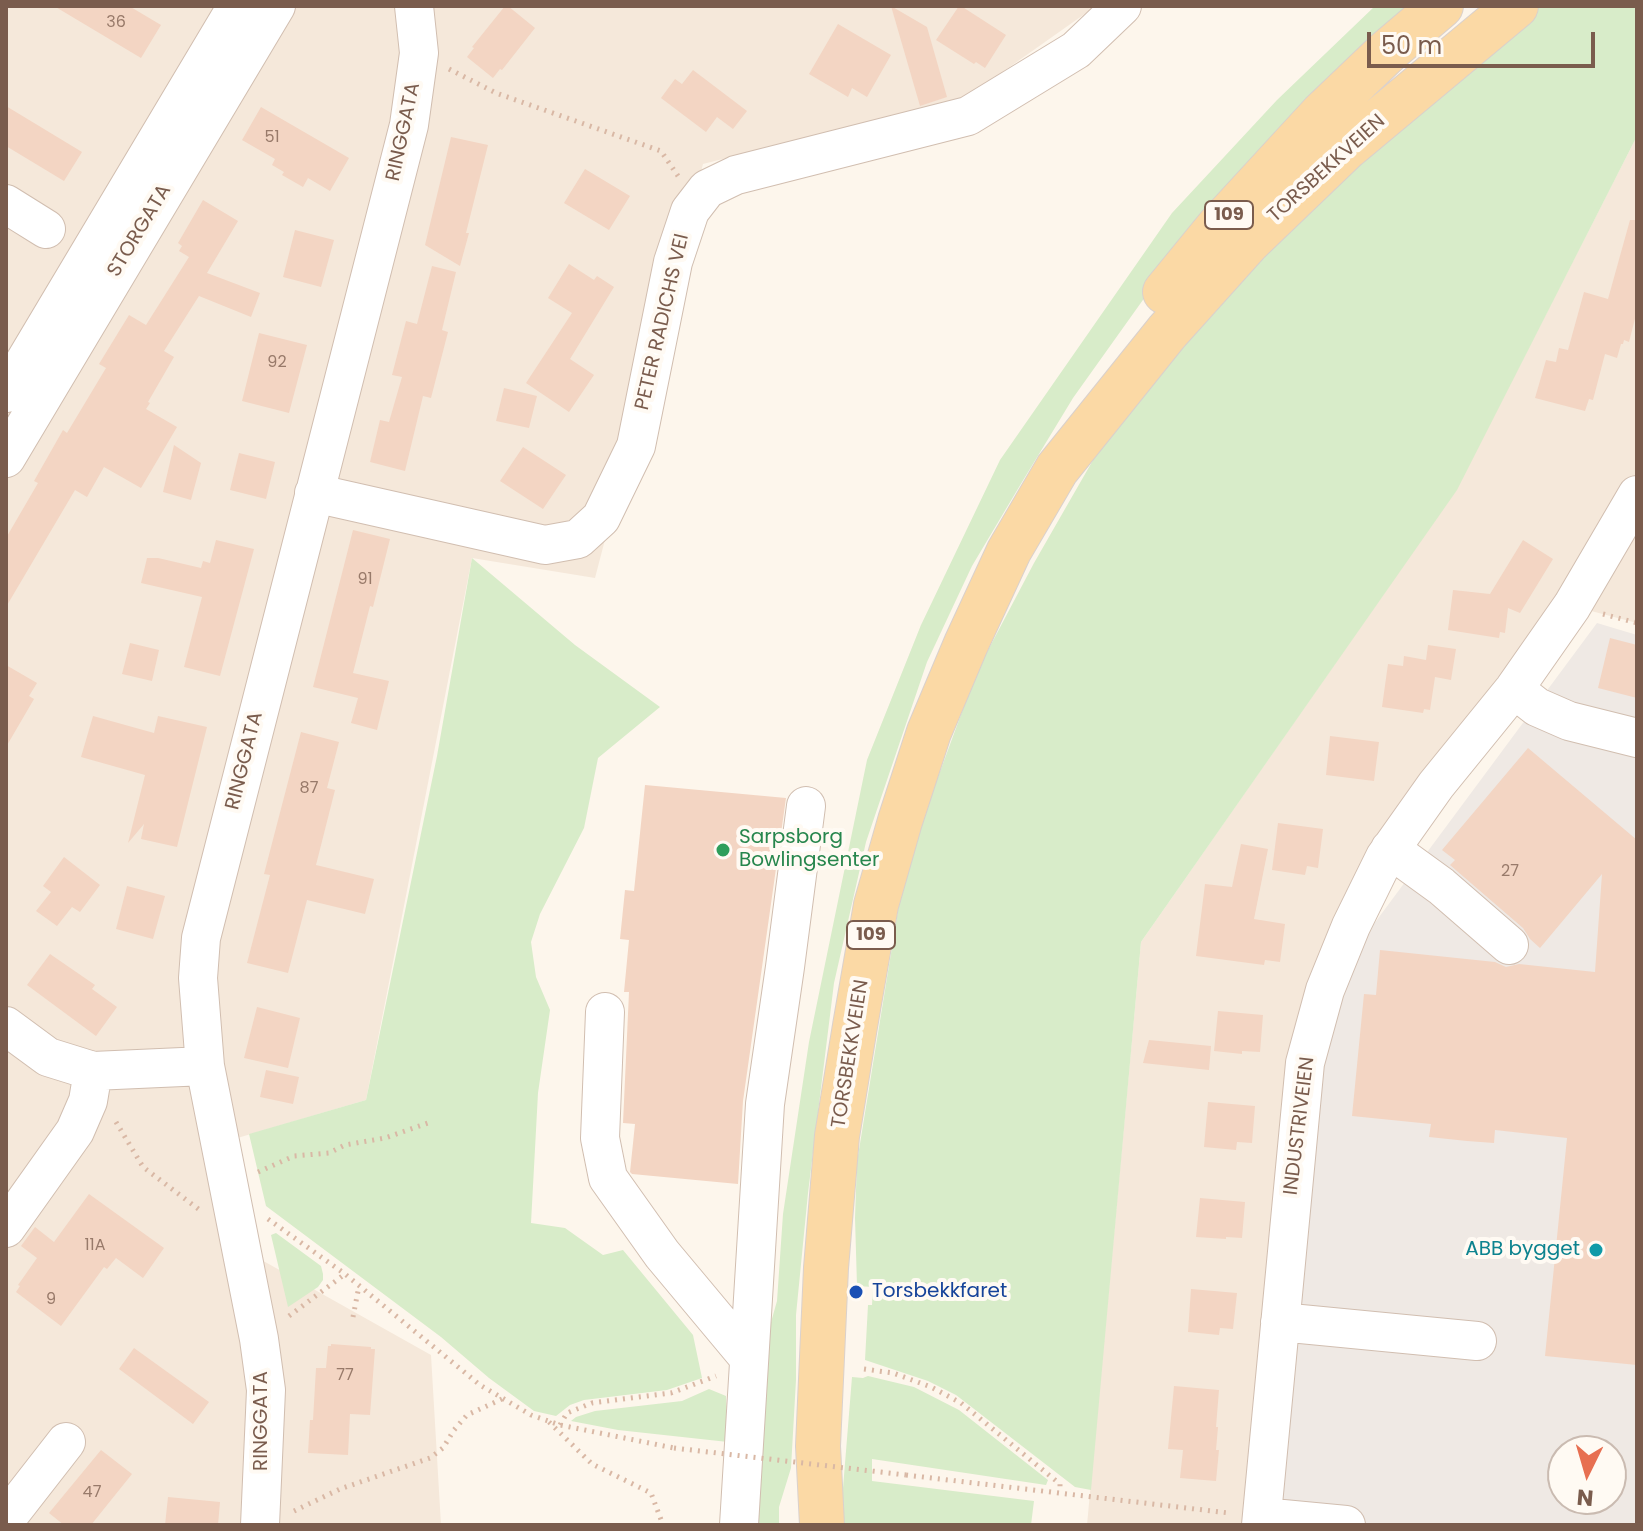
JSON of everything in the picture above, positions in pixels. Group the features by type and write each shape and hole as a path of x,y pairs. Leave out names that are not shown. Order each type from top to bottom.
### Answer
{"main road":[{"name":"TORSBEKKVEIEN","path":"1063,462 1139,325 1219,226 1322,114 1441,6"},
{"name":"TORSBEKKVEIEN","path":"822,1525 818,1446 826,1268 837,1136 876,905 935,717 1009,551 1057,469 1167,332 1247,243 1347,147 1516,6"},
{"name":"TORSBEKKVEIEN","path":"805,1525 818,1446"}],"street":[{"name":"STORGATA","path":"6,393 237,6"},
{"name":"STORGATA","path":"6,458 276,6"},
{"name":"RINGGATA","path":"274,1522 266,1390 259,1339 205,1066 198,978 201,938 409,125 419,53 414,6"},
{"name":"PETER RADICHS VEI","path":"314,493 545,545 578,539 601,518 636,446 673,262 690,211 707,189 736,175 968,116 1076,50 1122,6"},
{"path":"6,204 46,229"},
{"name":"INDUSTRIVEIEN","path":"1262,1521 1305,1063 1330,977 1351,926 1390,849 1436,785 1514,689 1572,606 1637,495"},
{"path":"1514,689 1537,707 1569,721 1637,738"},
{"path":"739,1525 765,1104 806,806"},
{"path":"1390,849 1441,886 1509,945"},
{"path":"605,1012 600,1138 608,1178 662,1254 748,1357"},
{"path":"6,1026 48,1057 93,1071 205,1066"},
{"path":"6,1228 75,1131 88,1101 93,1071"},
{"path":"1280,1322 1477,1341"},
{"path":"6,1519 66,1442"},
{"path":"1262,1521 1346,1525"}],"path":[{"path":"419,53 496,93 661,151 677,173 690,211"},
{"path":"114,1119 143,1167 199,1212 234,1207 273,1221 345,1274 480,1385 531,1415 548,1421 674,1448 1060,1492 1262,1521"},
{"path":"253,1174 294,1156 329,1153 345,1145 385,1138 428,1123"},
{"path":"259,1339 345,1274"},
{"path":"353,1317 359,1286"},
{"path":"560,1425 567,1413 578,1408 592,1403 671,1393 711,1379 748,1357"},
{"path":"864,1369 893,1373 931,1387 961,1403 1060,1484 1060,1492"},
{"path":"274,1522 340,1489 430,1458 443,1448 467,1415 503,1399"},
{"path":"548,1421 592,1464 651,1493 663,1525"}],"shaded area":[{"path":"6,6 1096,6 967,97 703,164 595,578 472,558 366,1100 207,1147 226,1240 431,1355 441,1525 6,1525"},
{"path":"1637,136 1637,623 1572,606 1514,689 1325,990 1261,1525 1087,1525 1141,942 1456,490"},
{"path":"1597,623 1637,635 1637,1525 1261,1525 1325,990"}],"green space":[{"path":"1375,6 1427,6 1170,262 1073,398 972,566 927,662 866,842 834,983 796,1315 791,1468 779,1507 779,1525 749,1525 766,1340 777,1301 783,1214 809,1042 867,760 921,625 1000,460 1172,213 1277,100"},
{"path":"1537,6 1637,6 1637,136 1457,490 1141,942 1091,1490 1075,1487 956,1395 928,1381 865,1360 868,1305 872,1305 873,1287 857,1286 857,1162 899,904 927,807 977,671 1108,434 1222,292 1350,164"},
{"path":"472,558 575,645 660,707 598,758 584,828 540,914 531,942 536,977 550,1010 538,1093 531,1223 565,1228 603,1255 623,1250 693,1335 702,1378 667,1390 584,1400 570,1405 556,1416 534,1411 266,1206 249,1134 366,1100 437,756"},
{"path":"276,1233 321,1266 323,1274 318,1287 288,1307 271,1235"},
{"path":"868,1376 914,1387 959,1410 1048,1480 1046,1485 872,1459 872,1481 1034,1501 1031,1525 840,1525 852,1377"},
{"path":"709,1389 726,1396 728,1442 618,1430 571,1421 595,1411 682,1401"}],"building":[{"path":"54,6 129,6 161,25 141,58"},
{"path":"505,6 535,28 493,78 467,57"},
{"path":"891,6 927,27 947,97 920,106"},
{"path":"959,6 1006,35 985,68 936,40"},
{"path":"838,24 891,55 867,97 852,88 848,97 809,74"},
{"path":"693,70 747,111 733,129 717,117 706,132 661,98 675,79 682,84"},
{"path":"6,106 82,152 64,181 6,146"},
{"path":"261,107 349,158 330,191 308,178 303,187 282,175 284,172 272,165 275,159 242,140"},
{"path":"451,137 488,145 460,266 425,245"},
{"path":"585,169 630,196 609,230 564,203"},
{"path":"203,200 238,221 207,273 260,293 251,317 199,296 164,351 174,357 148,402 146,409 177,427 141,488 104,467 87,497 75,490 6,607 6,538 38,483 34,481 63,430 67,433 106,368 99,364 129,315 146,325 189,257 179,251 182,246 178,243"},
{"path":"1630,220 1637,220 1637,311 1629,342 1624,340 1621,344 1617,358 1605,354 1593,400 1589,399 1585,411 1535,398 1546,360 1556,362 1559,348 1568,350 1584,292 1608,299"},
{"path":"295,230 334,240 321,287 283,277"},
{"path":"569,264 594,280 597,276 614,287 570,359 594,375 569,412 526,383 572,313 548,298"},
{"path":"432,266 456,272 442,330 448,332 431,398 423,396 405,471 370,462 380,420 389,422 402,377 392,375 406,321 417,324"},
{"path":"259,333 307,345 289,413 242,401"},
{"path":"504,388 537,396 529,428 496,421"},
{"path":"174,445 201,463 191,500 163,492"},
{"path":"523,447 566,475 543,509 500,481"},
{"path":"239,453 275,462 266,499 230,490"},
{"path":"353,530 390,539 353,673 389,681 377,730 351,723 358,698 313,687"},
{"path":"216,540 254,549 220,676 184,667 202,597 141,583 147,558 201,568 203,561 210,563"},
{"path":"1523,540 1553,559 1520,613 1508,608 1505,633 1500,632 1499,638 1448,630 1453,590 1490,594"},
{"path":"1610,638 1637,645 1637,698 1598,688"},
{"path":"130,643 159,650 152,681 122,674"},
{"path":"1428,645 1456,649 1451,680 1435,677 1430,710 1424,709 1423,713 1382,707 1388,664 1403,666 1404,656 1426,660"},
{"path":"6,665 37,683 29,696 34,699 6,747"},
{"path":"93,716 154,733 158,716 207,727 177,847 141,839 144,824 128,843 145,775 81,757"},
{"path":"301,732 339,742 327,788 335,790 316,865 374,879 365,914 307,900 288,973 247,963 270,875 264,874"},
{"path":"1330,736 1379,742 1374,781 1326,775"},
{"name":"ABB bygget","path":"1528,748 1637,840 1637,1365 1545,1356 1567,1138 1495,1130 1494,1143 1467,1141 1429,1137 1431,1124 1352,1116 1364,994 1376,995 1380,950 1495,962 1506,967 1519,964 1595,972 1602,874 1540,948 1523,928 1450,865 1455,860 1442,850"},
{"path":"645,785 786,798 743,1101 738,1184 630,1172 635,1124 623,1123 629,992 624,992 629,940 620,939 625,890 634,891"},
{"path":"1278,823 1323,829 1318,868 1307,866 1305,875 1272,870"},
{"path":"1241,844 1268,849 1254,919 1285,924 1280,962 1265,960 1264,965 1196,956 1205,884 1232,887"},
{"path":"64,857 100,885 80,912 72,907 57,926 36,911 51,892 43,886"},
{"path":"127,886 165,896 153,939 116,929"},
{"path":"50,954 95,985 92,989 117,1007 96,1036 27,985"},
{"path":"257,1007 300,1018 288,1068 244,1058"},
{"path":"1218,1011 1263,1015 1260,1052 1214,1051"},
{"path":"1149,1040 1211,1046 1209,1070 1143,1063"},
{"path":"266,1070 299,1077 293,1104 260,1097"},
{"path":"1208,1102 1255,1106 1252,1143 1237,1142 1236,1150 1204,1147"},
{"path":"89,1194 164,1248 143,1278 116,1258 107,1269 104,1267 61,1326 16,1292 37,1258 21,1246 35,1227 54,1242"},
{"path":"1200,1198 1245,1202 1242,1238 1196,1237"},
{"path":"1191,1289 1237,1293 1233,1329 1220,1328 1219,1335 1188,1332"},
{"path":"328,1346 375,1349 370,1415 350,1414 348,1455 308,1453 316,1368 326,1368"},
{"path":"134,1348 209,1402 193,1424 119,1369"},
{"path":"1174,1386 1219,1390 1216,1481 1180,1478 1183,1450 1168,1449"},
{"path":"101,1450 132,1474 91,1525 64,1525 49,1513"},
{"path":"168,1497 220,1502 218,1525 165,1525"}],"place":[{"name":"Sarpsborg Bowlingsenter","path":"723,850"},
{"name":"ABB bygget","path":"1596,1250"},
{"name":"Torsbekkfaret","path":"856,1292"}]}
